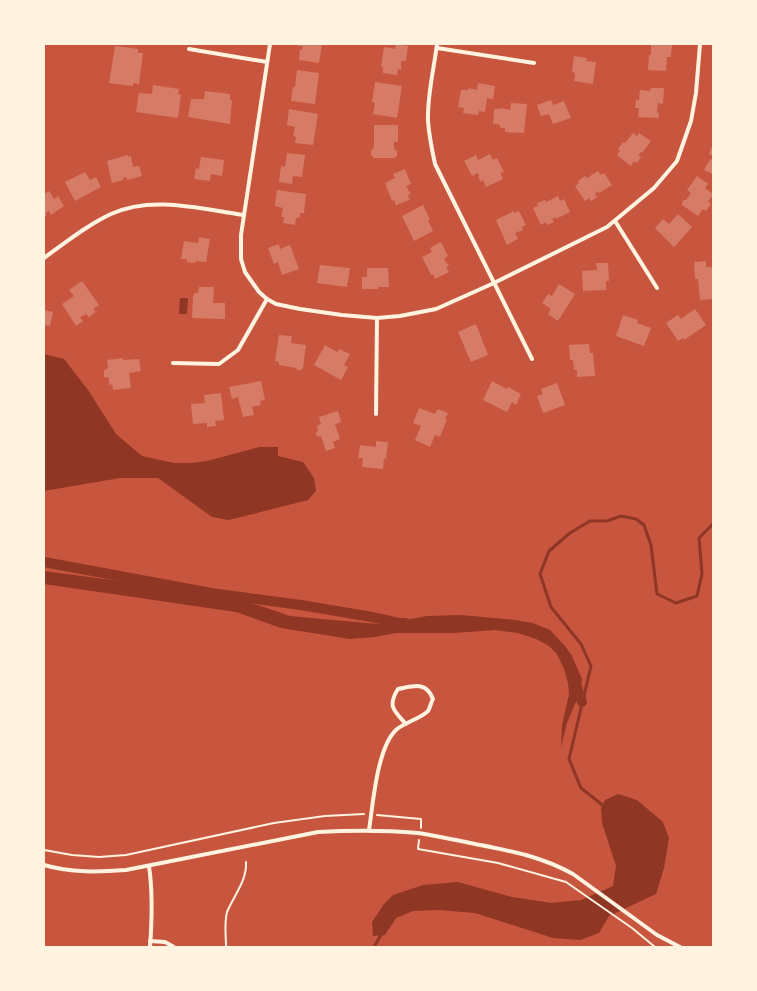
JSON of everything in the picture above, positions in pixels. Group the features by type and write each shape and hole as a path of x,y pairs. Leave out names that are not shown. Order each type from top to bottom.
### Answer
{"street":[{"path":"270,44 240,244 243,266 250,281 267,299 276,304 349,316 377,318 418,313 436,309 494,283 607,227 654,188 677,161 692,121 700,44"},
{"path":"532,359 435,164 428,120 429,100 437,46 534,64"},
{"path":"190,49 267,62"},
{"path":"44,258 87,228 111,214 139,207 166,204 244,215"},
{"path":"615,221 657,288"},
{"path":"173,363 219,364 238,350 267,299"},
{"path":"376,414 377,318"},
{"path":"369,830 378,773 385,747 396,730 428,711 433,699 430,691 424,687 414,686 398,689 392,698 392,706 395,712 406,724"},
{"path":"44,865 78,871 100,872 126,870 318,832 369,830 420,834 520,852 558,866 573,874 657,935 680,947"},
{"path":"149,866 152,887 150,947"},
{"path":"150,941 165,942 174,947"}],"path":[{"path":"44,850 72,855 99,857 126,855 274,823 325,816 354,814 421,819 418,848 498,863 566,882 632,928 655,947"},
{"path":"226,947 226,920 228,912 244,877 247,868 246,862"}],"shaded area":[{"path":"180,298 188,298 187,314 179,314"},
{"path":"44,354 64,359 88,390 116,434 142,456 174,463 191,463 207,461 260,447 278,447 278,456 303,462 314,478 316,491 308,500 229,520 212,517 158,478 120,478 44,491"},
{"path":"44,571 194,591 258,605 290,616 378,624 427,616 461,615 533,623 550,630 572,656 582,679 580,692 567,723 561,747 562,725 569,694 568,683 564,669 557,654 549,646 536,639 518,633 495,630 453,633 396,633 375,637 350,639 281,628 236,612 44,584"},
{"path":"618,794 637,800 663,822 669,838 664,868 656,894 609,916 599,933 580,940 553,938 475,913 438,910 413,911 396,918 385,935 373,936 372,922 384,904 393,895 423,885 458,882 512,897 552,903 581,900 613,886 616,866 602,823 601,808 605,800"}],"building":[{"path":"299,44 322,44 319,63 299,60 300,49 302,50 303,46 298,46"},
{"path":"396,44 408,46 406,61 401,61 401,70 398,69 397,75 383,73 383,67 381,67 384,47 395,49"},
{"path":"672,44 671,57 667,57 666,71 648,70 651,45"},
{"path":"115,46 138,49 138,53 143,53 139,84 133,83 133,86 109,83"},
{"path":"574,56 587,58 586,61 596,62 593,84 574,81 575,73 572,72"},
{"path":"297,70 319,73 315,104 291,101 293,87 295,87"},
{"path":"375,82 402,86 397,118 373,114 375,103 372,102"},
{"path":"478,83 495,86 493,99 487,98 485,112 479,111 478,115 463,113 464,108 458,107 461,90 468,90 468,88 477,90"},
{"path":"153,85 179,89 178,94 181,95 178,118 136,112 139,93 152,94"},
{"path":"651,88 664,88 663,104 658,103 657,112 659,117 638,117 639,108 635,108 636,100 639,100 640,90 650,91"},
{"path":"205,91 230,94 230,100 232,100 230,124 188,117 191,99 204,99"},
{"path":"551,100 553,105 564,101 571,118 553,124 549,114 541,116 537,105"},
{"path":"511,103 527,104 524,133 505,132 505,128 501,128 499,124 493,124 494,109 501,108 510,110"},
{"path":"289,109 318,114 313,145 295,143 296,137 293,136 295,127 287,125"},
{"path":"374,125 398,125 398,142 394,142 394,149 397,151 395,158 374,158 371,155 371,150 374,148"},
{"path":"633,133 637,136 639,133 651,141 642,153 641,152 638,155 641,157 637,163 634,161 631,166 617,155 620,151 618,149 623,142 625,143"},
{"path":"713,144 713,156 709,154"},
{"path":"287,153 305,155 302,177 293,176 292,184 279,182 281,166 285,167"},
{"path":"490,154 493,160 497,158 504,172 500,173 503,179 486,187 483,180 481,182 478,177 478,173 472,176 464,161 476,155 478,160"},
{"path":"128,155 128,157 131,156 133,167 139,166 142,176 127,180 126,177 123,178 123,180 112,183 107,161"},
{"path":"201,157 224,160 222,176 211,174 210,181 194,179 196,168 199,169"},
{"path":"710,159 713,160 713,174 704,170"},
{"path":"405,169 411,184 406,186 411,194 408,195 410,200 396,205 394,200 392,201 385,183 395,178 393,174"},
{"path":"598,171 601,175 604,173 612,185 599,193 598,191 595,194 597,197 591,201 589,198 585,201 575,186 579,183 578,181 585,176 587,178"},
{"path":"85,172 90,180 96,177 101,187 75,201 65,182"},
{"path":"697,176 708,184 705,188 713,194 708,202 711,204 706,211 703,209 698,216 682,205 683,200 686,200 691,193 687,190"},
{"path":"277,190 306,194 304,213 300,213 300,217 296,218 295,225 283,223 284,217 281,217 283,208 275,206"},
{"path":"49,191 54,199 58,196 64,206 51,215 49,211 45,213 47,215 44,217 44,194"},
{"path":"558,196 560,201 564,199 570,212 556,219 556,217 552,219 554,222 547,225 546,222 541,225 533,208 538,206 537,203 545,200 546,202"},
{"path":"423,205 433,231 414,241 402,216"},
{"path":"514,211 514,213 519,211 526,225 522,227 523,230 515,233 518,239 507,245 496,220"},
{"path":"678,214 692,227 674,247 655,228 663,219 669,224"},
{"path":"199,237 210,239 206,262 196,261 195,263 187,262 187,259 181,259 184,241 198,243"},
{"path":"441,242 448,256 444,259 449,266 446,267 449,272 435,279 433,274 431,275 422,257 432,252 430,248"},
{"path":"279,244 280,249 290,245 299,269 282,275 278,262 274,264 268,248"},
{"path":"706,261 706,267 713,267 713,299 700,300 698,279 695,279 694,262"},
{"path":"596,263 608,263 609,281 606,281 606,290 583,291 582,271 597,270"},
{"path":"320,265 350,268 347,287 317,283"},
{"path":"367,268 388,268 389,287 362,289 362,277 367,277"},
{"path":"82,281 99,305 93,309 96,312 89,317 86,314 80,317 83,321 76,326 62,304 74,296 69,290"},
{"path":"559,284 575,294 558,321 548,314 551,309 542,303 548,294 552,296"},
{"path":"199,287 214,287 213,303 225,303 225,319 192,318 193,296 195,293 198,293"},
{"path":"695,309 706,325 684,340 683,338 678,341 666,323 678,315 681,319"},
{"path":"44,310 53,312 50,326 44,325"},
{"path":"623,315 638,320 637,323 651,328 644,346 616,336"},
{"path":"476,324 488,355 471,362 458,332"},
{"path":"279,335 292,336 291,343 306,345 303,368 301,370 279,365 279,362 275,361"},
{"path":"589,344 590,353 593,353 595,376 577,377 577,370 574,370 573,360 570,360 569,345"},
{"path":"325,345 337,352 339,349 350,354 344,365 348,367 341,380 314,365"},
{"path":"123,358 123,360 139,359 141,371 129,373 131,388 113,390 112,384 109,385 109,378 104,377 104,371 108,368 107,360"},
{"path":"261,381 265,400 260,401 261,405 252,407 254,415 243,417 238,397 232,399 229,387"},
{"path":"492,381 521,394 516,405 512,402 507,412 483,400"},
{"path":"557,383 565,405 543,413 537,396 543,394 541,389"},
{"path":"221,393 224,420 215,421 216,426 207,427 207,423 193,424 191,404 205,403 204,395"},
{"path":"419,408 435,414 438,409 448,413 440,437 435,435 430,447 415,440 421,426 413,423"},
{"path":"338,411 341,422 335,424 340,439 333,442 335,448 326,451 321,436 317,437 317,426 321,424 319,417"},
{"path":"376,441 388,442 383,469 362,467 363,458 358,458 360,445 376,447"}],"waterway":[{"path":"605,807 581,788 569,759 591,666 581,644 551,607 540,574 549,551 570,533 590,521 607,521 621,516 636,519 644,525 651,545 657,594 676,603 697,596 702,574 699,538 713,524"},
{"path":"44,562 211,593 301,605 405,623"},
{"path":"575,681 582,702"},
{"path":"374,947 382,933"}]}
